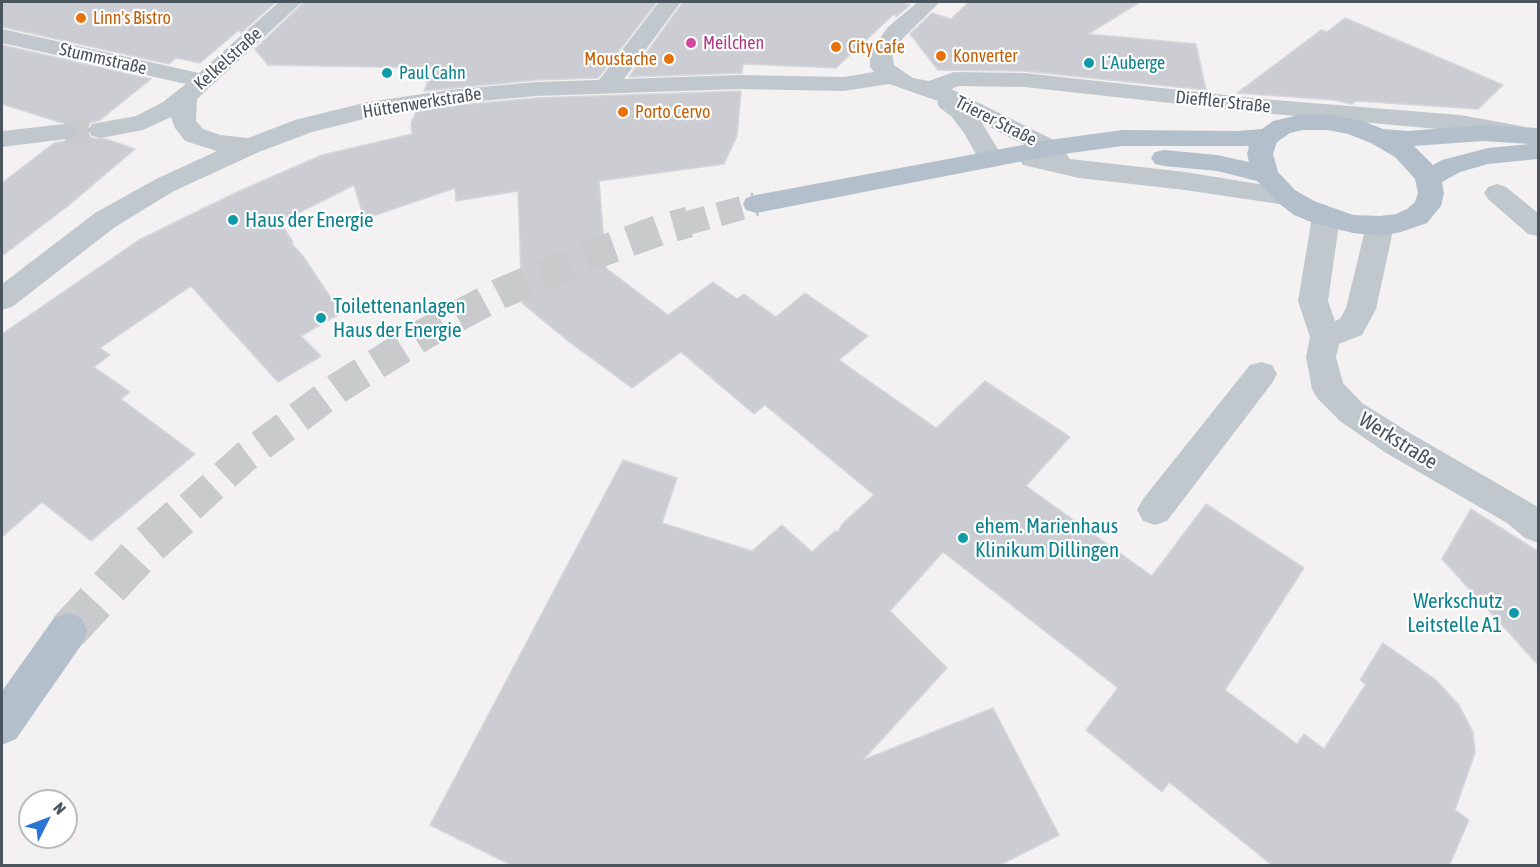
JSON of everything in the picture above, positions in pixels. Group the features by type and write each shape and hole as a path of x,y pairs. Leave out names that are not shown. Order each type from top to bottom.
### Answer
{"main road":[{"name":"Dieffler Straße","path":"991,159 1053,153 1122,138 1237,139 1268,136 1282,127 1303,122 1354,127 1380,136 1408,139 1483,133 1527,135"},
{"path":"1268,136 1262,144 1260,154 1266,175 1286,196 1304,208 1326,217 1353,224 1380,226 1401,223 1417,216 1427,206 1431,193 1428,178 1404,151 1380,136"},
{"path":"1428,178 1451,166 1488,156 1539,151"},
{"name":"Dieffler Straße","path":"991,159 1053,153 1163,158 1217,163 1266,175"},
{"path":"756,204 991,159"},
{"path":"2,725 68,631"}],"street":[{"name":"Kelkelstraße","path":"250,146 218,143 194,135 184,121 185,98 291,2"},
{"path":"606,87 670,2"},
{"path":"892,76 882,67 881,52 896,32 930,2"},
{"name":"Stummstraße","path":"2,36 204,81"},
{"name":"Hüttenwerkstraße","path":"2,299 105,220 165,185 250,146 304,126 368,110 426,100 536,89 738,82 844,84 892,76"},
{"name":"Trierer Straße","path":"892,76 905,83 931,89 966,104 1053,153"},
{"name":"Dieffler Straße","path":"931,89 954,79 1024,80 1262,106 1426,119 1527,135"},
{"name":"Trierer Straße","path":"931,89 960,111 975,130 991,159"},
{"path":"101,130 143,122 185,98"},
{"path":"2,139 65,132"},
{"path":"1022,157 1078,169 1185,181 1286,196"},
{"path":"1497,193 1539,227"},
{"name":"Werkstraße","path":"1326,217 1313,301 1325,337 1321,357 1328,389 1351,412 1398,443 1529,520"},
{"path":"1325,337 1351,327 1361,309 1380,226"},
{"path":"1155,510 1261,374"}],"building":[{"path":"2,2 276,2 241,33 239,30 200,63 176,58 169,64 2,27"},
{"path":"304,2 657,2 598,78 536,80 424,91 433,68 268,65 255,49"},
{"path":"683,2 907,2 905,4 910,5 896,17 894,14 836,68 743,64 742,73 629,77"},
{"path":"969,2 1140,2 1088,34 1196,44 1206,90 1024,71 938,70 910,34 932,13 951,19"},
{"path":"1345,18 1503,85 1478,109 1356,101 1352,104 1334,100 1237,93 1321,30 1327,32"},
{"path":"2,45 151,79 100,120 90,123 86,131 74,124 59,122 2,104"},
{"name":"ehem. Marienhaus Klinikum Dillingen","path":"741,91 737,136 724,164 599,181 606,268 668,315 713,282 737,299 744,294 776,317 805,293 868,336 839,360 936,428 985,381 1070,437 1026,486 1152,576 1206,504 1304,568 1225,690 1297,744 1304,734 1324,749 1366,684 1360,680 1383,643 1436,680 1459,705 1473,732 1475,753 1455,810 1469,820 1449,866 1273,866 1169,782 1162,792 1086,730 1118,688 943,552 890,611 947,668 863,760 993,708 1059,835 998,866 513,866 430,825 623,460 677,478 662,523 752,551 782,525 812,552 835,531 838,532 842,524 874,495 765,405 754,414 681,352 632,388 568,341 522,303 518,191 456,201 455,188 364,219 354,185 280,222 293,242 291,243 303,256 341,313 301,336 321,356 278,382 191,286 100,348 110,355 94,367 130,392 121,399 195,454 91,541 42,502 2,537 2,334 139,240 235,193 322,155 412,134 411,123 416,112 449,106 536,98"},
{"path":"80,130 92,138 106,139 135,149 69,205 2,256 2,183 54,143 76,139"},
{"name":"Werkschutz Leitstelle A1","path":"1471,509 1539,552 1539,666 1442,559"}],"tunnel":[{"path":"65,132 101,130"},
{"path":"684,224 756,204"},
{"path":"190,507 245,457 338,388 426,333 499,294 586,257 689,222"},
{"path":"68,631 145,548 192,506"}],"place":[{"name":"Linn's Bistro","path":"81,18"},
{"name":"Meilchen","path":"691,43"},
{"name":"City Cafe","path":"836,47"},
{"name":"Konverter","path":"941,56"},
{"name":"Moustache","path":"669,59"},
{"name":"L´Auberge","path":"1089,63"},
{"name":"Paul Cahn","path":"387,73"},
{"name":"Porto Cervo","path":"623,112"},
{"name":"Haus der Energie","path":"233,220"},
{"name":"Toilettenanlagen Haus der Energie","path":"321,318"},
{"name":"ehem. Marienhaus Klinikum Dillingen","path":"963,538"},
{"name":"Werkschutz Leitstelle A1","path":"1514,613"}]}
